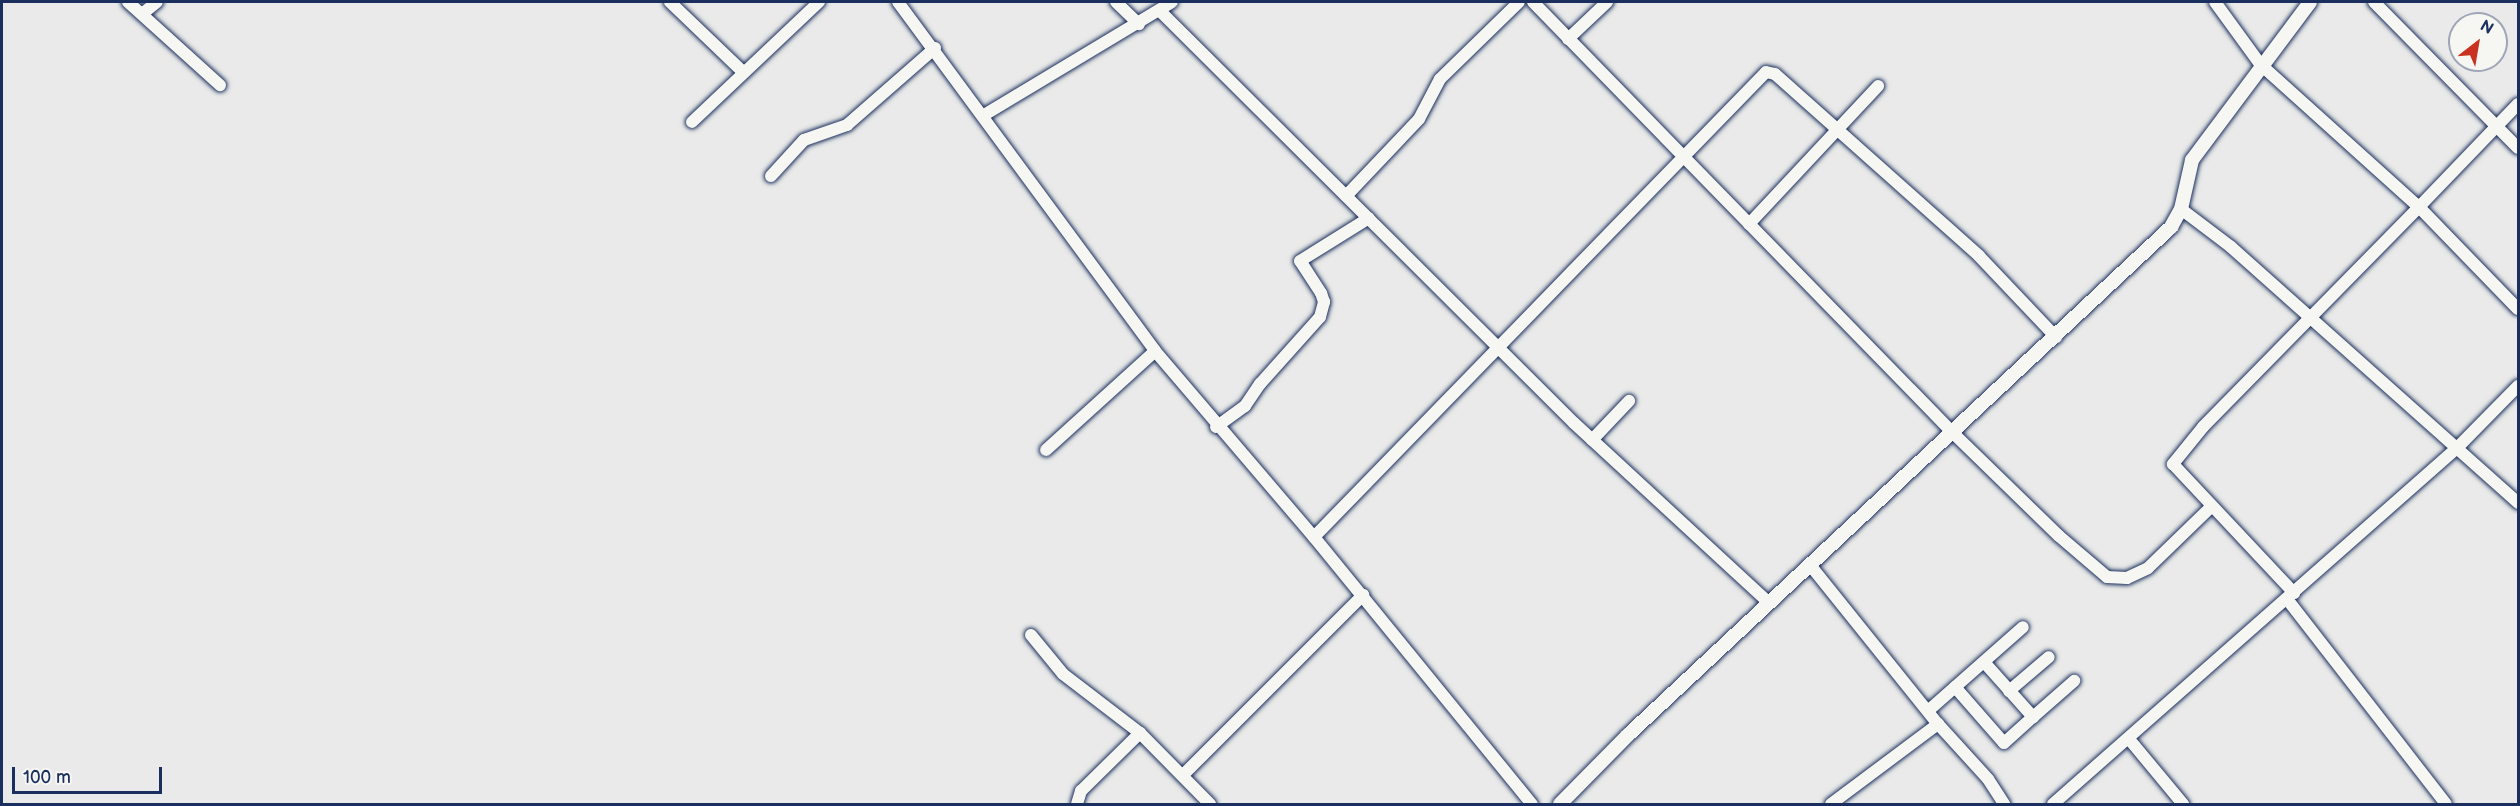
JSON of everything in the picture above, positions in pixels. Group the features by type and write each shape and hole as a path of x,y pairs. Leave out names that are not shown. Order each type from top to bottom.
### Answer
{"street":[{"path":"128,2 220,85"},
{"path":"142,14 157,2"},
{"path":"670,2 743,72"},
{"path":"692,122 819,2"},
{"path":"898,2 935,48 1155,351 1216,426 1363,595 1532,804"},
{"path":"1116,2 1139,24"},
{"path":"984,115 1139,24 1172,2"},
{"path":"1346,196 1419,119 1440,79 1519,2"},
{"path":"1533,2 1952,432 2107,577 2127,578 2148,568 2211,507"},
{"path":"1569,39 1607,2"},
{"path":"1568,801 1769,603 2056,338 2171,227 2181,209 2192,160 2260,64 2310,2"},
{"path":"2374,2 2518,148"},
{"path":"2218,5 2260,64 2419,207 2518,309"},
{"path":"1160,11 1592,440 1769,603"},
{"path":"771,176 804,140 848,125 935,48"},
{"path":"1314,537 1500,349 1766,72 1775,74 1979,256 2056,338"},
{"path":"1749,224 1878,86"},
{"path":"2446,804 2291,596 2173,464 2310,318 2518,105"},
{"path":"2181,209 2230,247 2458,447 2518,503"},
{"path":"1216,426 1245,406 1260,384 1320,317 1324,302 1321,293 1300,261 1369,218"},
{"path":"1046,450 1155,351"},
{"path":"2052,804 2129,739 2458,447 2518,386"},
{"path":"1592,440 1629,401"},
{"path":"1810,565 1938,724 1988,779 2004,804"},
{"path":"1183,775 1363,595"},
{"path":"1929,710 2023,627"},
{"path":"1030,635 1076,686 1140,733 1210,804"},
{"path":"2009,691 2049,657"},
{"path":"1984,662 2033,717"},
{"path":"1955,687 2004,743 2074,681"},
{"path":"1831,804 1938,724"},
{"path":"1077,804 1081,791 1140,733"},
{"path":"2129,739 2183,804"}]}
